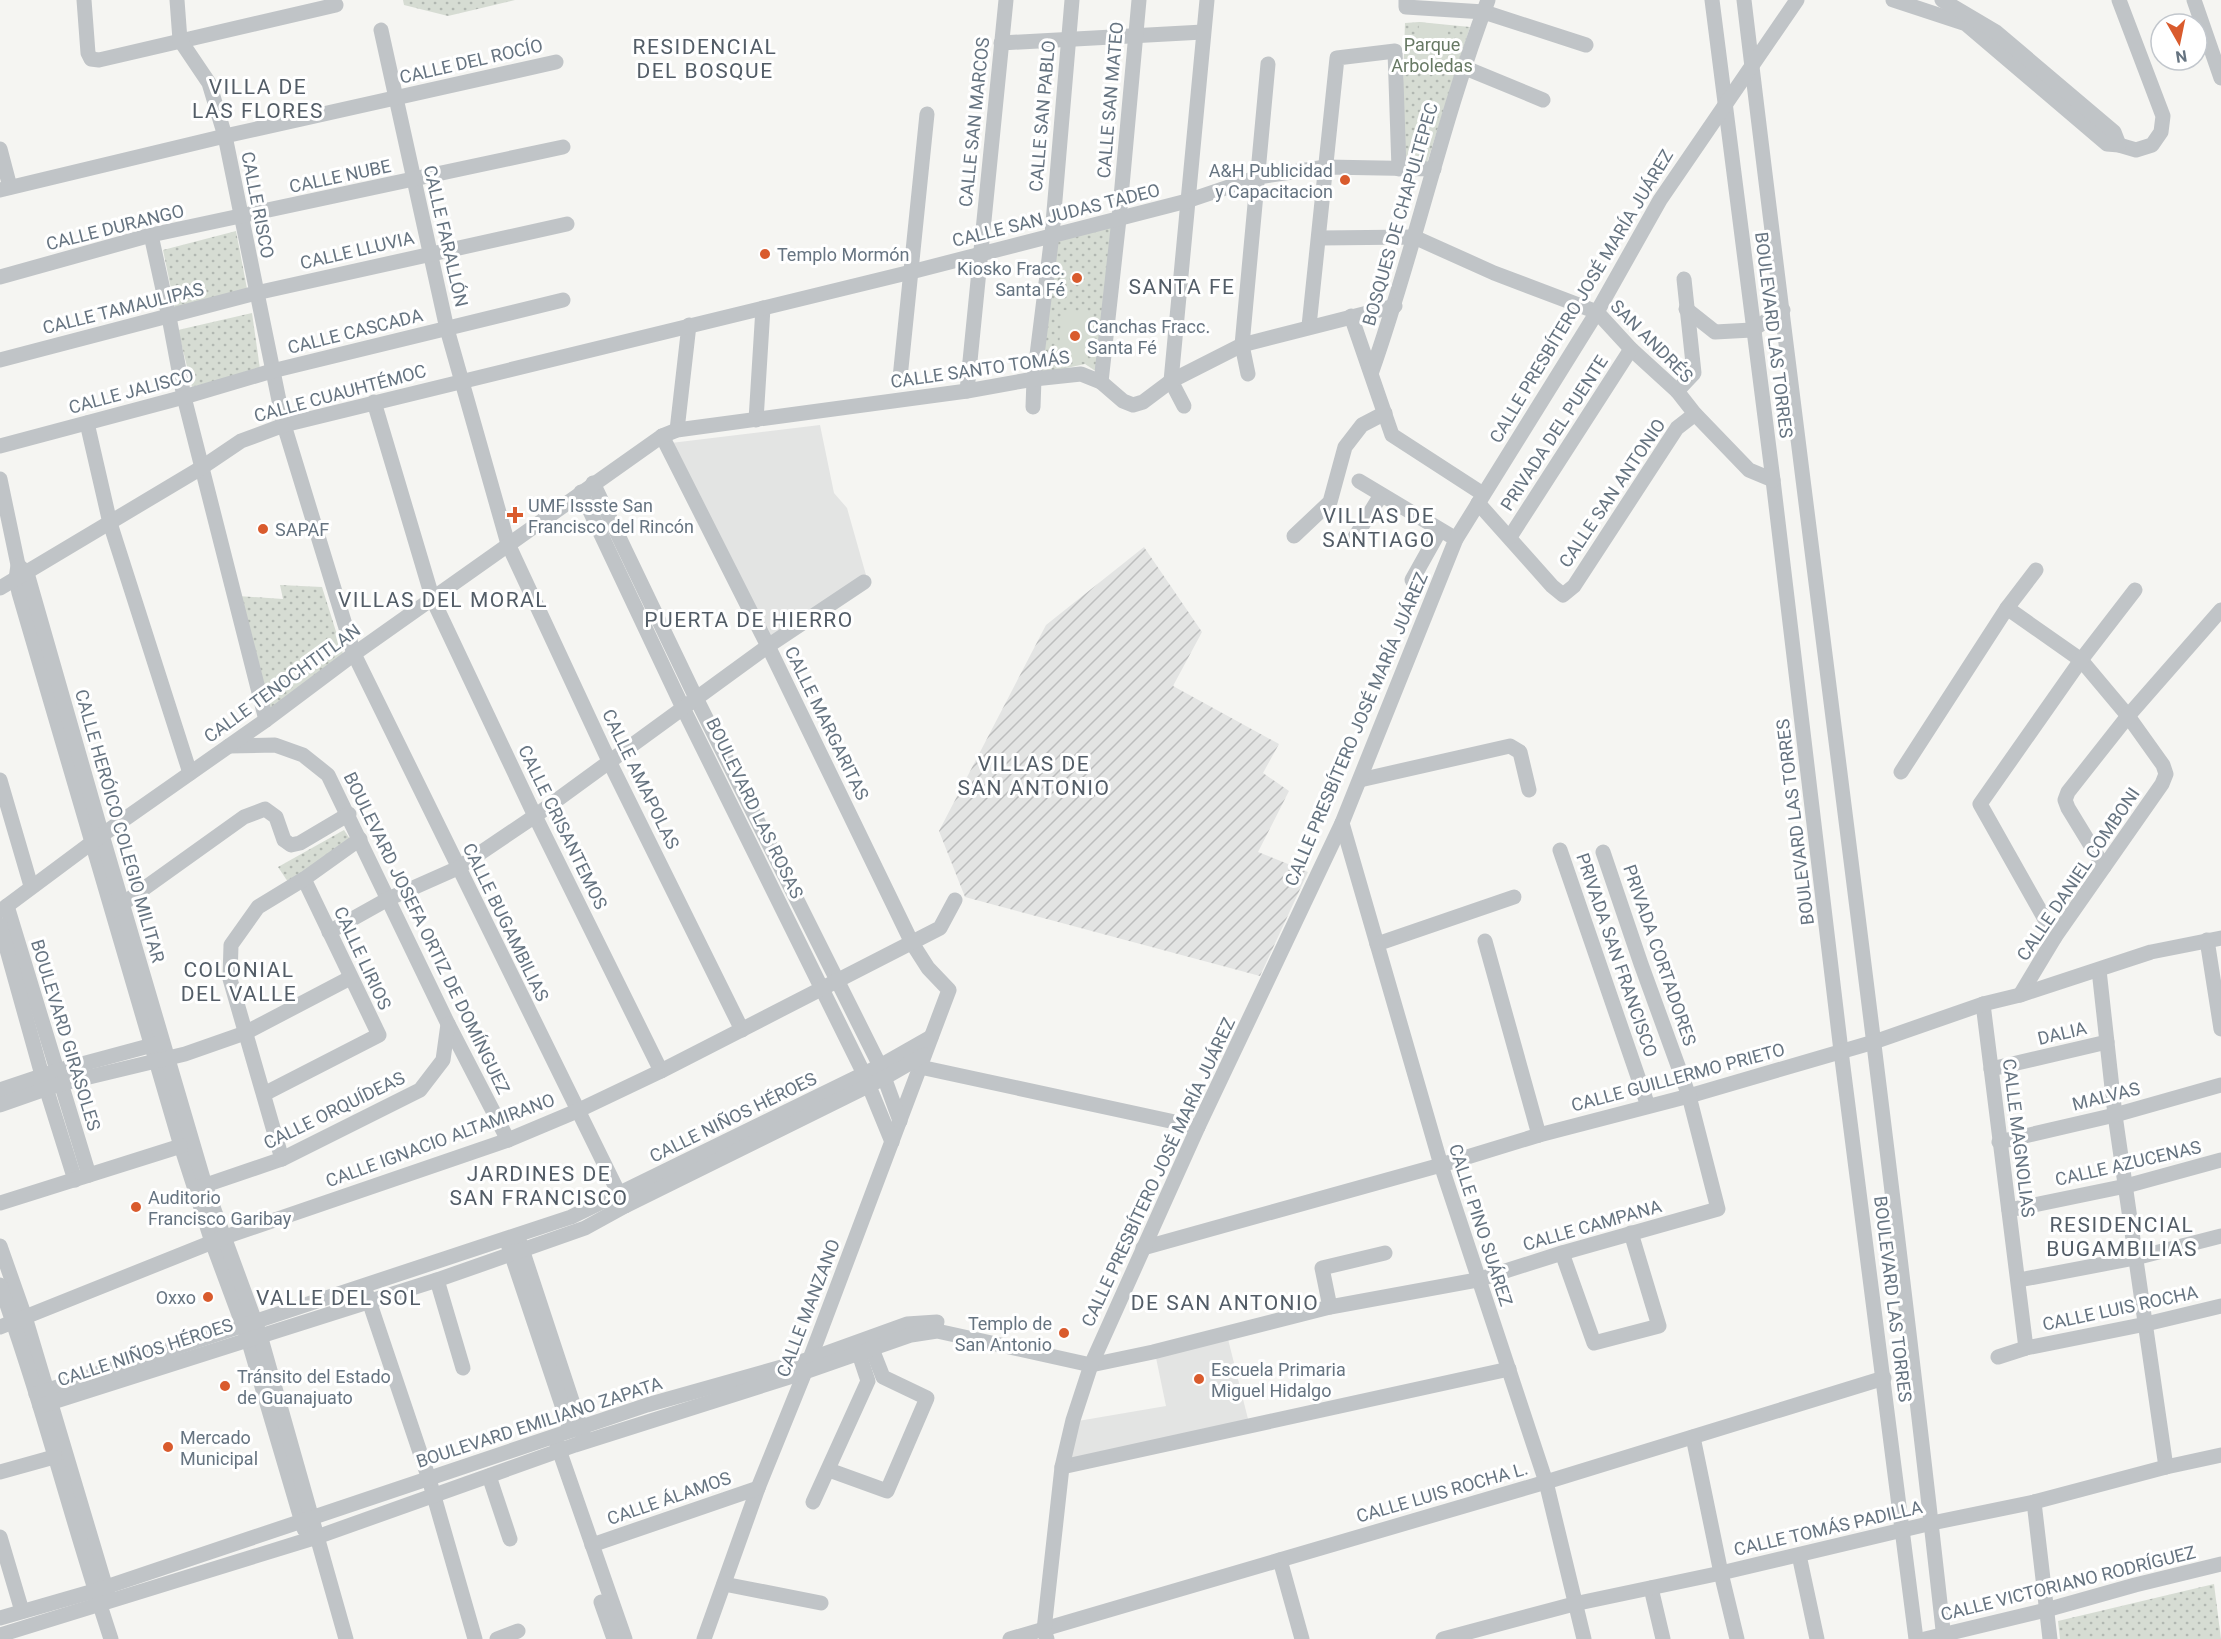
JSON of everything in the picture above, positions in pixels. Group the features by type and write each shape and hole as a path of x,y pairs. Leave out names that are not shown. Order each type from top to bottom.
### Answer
{"street":[{"path":"84,0 88,53 91,59 99,60 315,5 336,5"},
{"name":"CALLE RISCO","path":"177,0 180,40 209,83 225,136 284,425"},
{"name":"CALLE SAN MARCOS","path":"967,391 1006,0"},
{"name":"CALLE SAN PABLO","path":"1033,406 1034,379 1052,235 1072,0"},
{"name":"CALLE SAN MATEO","path":"1101,382 1139,0"},
{"path":"1184,406 1171,381 1207,0"},
{"name":"BOULEVARD LAS TORRES","path":"1712,0 1724,105 1769,320 1773,480 1841,1051 1916,1639"},
{"name":"BOULEVARD LAS TORRES","path":"1744,0 1744,78 1769,320 1875,1042 1944,1638"},
{"name":"CALLE PRESBÍTERO JOSÉ MARÍA JUÁREZ","path":"1046,1634 1062,1467 1073,1420 1093,1360 1198,1128 1342,823 1456,539 1597,312 1660,200 1797,0"},
{"path":"1893,0 1970,21"},
{"path":"1942,0 2046,83 2114,132 2119,145 2136,150 2152,146 2161,132 2163,116 2119,0"},
{"path":"2194,0 2221,78"},
{"path":"1406,4 1486,6 1586,45"},
{"name":"BOSQUES DE CHAPULTEPEC","path":"1372,371 1395,306 1462,68 1486,6"},
{"name":"CALLE FARALLÓN","path":"381,30 447,329 508,544"},
{"path":"1002,43 1203,32"},
{"path":"1309,326 1337,58 1395,51 1400,170"},
{"name":"CALLE DEL ROCÍO","path":"5,188 556,62"},
{"path":"1248,374 1242,345 1268,64"},
{"path":"1462,68 1543,100"},
{"path":"900,378 927,114"},
{"name":"CALLE NUBE","path":"240,217 563,147"},
{"path":"0,149 5,188"},
{"name":"CALLE SAN JUDAS TADEO","path":"689,325 1119,219 1187,201 1258,177 1326,167 1434,169"},
{"name":"CALLE DURANGO","path":"0,277 151,235 240,217"},
{"name":"CALLE LLUVIA","path":"256,294 567,224"},
{"path":"151,235 184,398 266,720"},
{"path":"1320,238 1414,237"},
{"name":"SAN ANDRÉS","path":"1414,237 1494,273 1597,312 1631,349 1677,391 1695,414 1749,470 1773,480"},
{"path":"1677,391 1694,373 1684,279"},
{"name":"CALLE TAMAULIPAS","path":"0,360 256,294"},
{"name":"CALLE CASCADA","path":"272,371 563,300"},
{"name":"CALLE SANTO TOMÁS","path":"677,430 1081,374 1101,382 1123,401 1133,405 1143,402 1171,381 1242,345 1309,326 1395,306"},
{"path":"756,420 763,308"},
{"path":"1686,309 1715,332 1769,320"},
{"path":"1351,316 1372,371 1392,435 1481,498 1510,537"},
{"path":"677,430 689,325"},
{"name":"CALLE CUAUHTÉMOC","path":"0,588 20,572 110,524 241,441 284,425 689,325"},
{"name":"PRIVADA DEL PUENTE","path":"1510,537 1631,349"},
{"name":"CALLE JALISCO","path":"0,446 184,398 272,371"},
{"name":"CALLE CRISANTEMOS","path":"374,402 433,600 535,816 661,1071"},
{"path":"1294,536 1330,502 1345,447 1362,425 1385,413"},
{"name":"CALLE SAN ANTONIO","path":"1510,537 1552,586 1563,595 1574,586 1677,428 1695,414"},
{"path":"87,423 110,524 189,773"},
{"name":"CALLE BUGAMBILIAS","path":"284,425 354,654 622,1200"},
{"name":"CALLE TENOCHTITLAN","path":"4,908 31,886 266,720 508,544 662,436 677,430"},
{"name":"CALLE MARGARITAS","path":"662,436 768,646 912,943 928,968 949,990"},
{"name":"CALLE HERÓICO COLEGIO MILITAR","path":"0,479 20,572 158,1044 181,1146 200,1187"},
{"path":"1359,481 1456,539"},
{"name":"BOULEVARD LAS ROSAS","path":"587,488 696,698 838,981 882,1072 900,1121"},
{"name":"BOULEVARD LAS ROSAS","path":"587,488 683,708 823,988 867,1080 892,1142"},
{"path":"1352,542 1381,495"},
{"path":"1412,580 1440,530"},
{"name":"CALLE AMAPOLAS","path":"508,544 609,761 742,1030"},
{"path":"1901,772 2007,608 2036,570"},
{"path":"329,932 388,899 458,868 535,816 768,646 864,582"},
{"path":"2055,937 1980,804 2081,660 2135,590"},
{"path":"2007,608 2081,660 2128,716"},
{"path":"2104,867 2068,808 2065,800 2068,792 2128,716 2221,610"},
{"name":"CALLE DANIEL COMBONI","path":"2020,995 2055,937 2162,784 2166,774 2163,765 2128,716"},
{"name":"BOULEVARD JOSEFA ORTIZ DE DOMÍNGUEZ","path":"229,746 275,745 303,755 328,775 349,814 448,1024 508,1140"},
{"path":"1360,780 1510,746 1520,752 1529,790"},
{"path":"0,780 31,886"},
{"path":"117,908 244,817 265,809 276,817 284,840 291,845 300,843 349,814"},
{"name":"CALLE PINO SUÁREZ","path":"1342,823 1440,1165 1546,1482 1584,1639"},
{"path":"282,1159 230,979 231,945 258,907 304,879 360,839"},
{"name":"PRIVADA SAN FRANCISCO","path":"1560,850 1648,1106"},
{"name":"PRIVADA CORTADORES","path":"1603,852 1689,1096 1718,1209"},
{"name":"CALLE LIRIOS","path":"264,1094 379,1035 304,879"},
{"path":"1377,944 1514,897"},
{"name":"CALLE IGNACIO ALTAMIRANO","path":"13,1322 218,1239 508,1140 577,1111 661,1071 940,928 955,900"},
{"name":"BOULEVARD GIRASOLES","path":"4,908 51,1080"},
{"name":"BOULEVARD GIRASOLES","path":"0,925 82,1178"},
{"path":"2214,939 2221,1029"},
{"name":"CALLE GUILLERMO PRIETO","path":"1143,1248 1539,1135 1689,1096 1875,1042 1983,1004 2020,995 2151,952 2214,939"},
{"path":"1485,940 1539,1135"},
{"path":"2099,970 2115,1114 2166,1467"},
{"path":"0,1090 162,1060 245,1033 350,978"},
{"name":"CALLE MANZANO","path":"704,1639 758,1488 808,1365 949,990"},
{"name":"CALLE MAGNOLIAS","path":"1983,1004 2026,1348"},
{"name":"CALLE ORQUÍDEAS","path":"200,1187 282,1159 420,1090 442,1060 448,1024"},
{"name":"CALLE NIÑOS HÉROES","path":"43,1398 514,1244 585,1228 622,1200 867,1080 931,1038"},
{"name":"DALIA","path":"1991,1069 2107,1042"},
{"path":"0,1106 51,1080 158,1044"},
{"name":"CALLE HERÓICO COLEGIO MILITAR","path":"162,1060 200,1187 251,1330 312,1538 346,1639"},
{"path":"922,1061 1198,1128"},
{"name":"CALLE NIÑOS HÉROES","path":"882,1072 922,1061"},
{"name":"MALVAS","path":"1999,1142 2221,1085"},
{"path":"0,1203 181,1146"},
{"name":"CALLE AZUCENAS","path":"2009,1210 2126,1186 2221,1160"},
{"name":"CALLE CAMPANA","path":"1093,1360 1153,1352 1330,1307 1478,1280 1562,1253 1718,1209"},
{"path":"1562,1253 1594,1343 1659,1326 1631,1233"},
{"path":"2019,1280 2135,1258 2221,1236"},
{"path":"514,1244 578,1437"},
{"name":"CALLE NIÑOS HÉROES","path":"366,1294 437,1280 514,1244"},
{"path":"0,1246 13,1322"},
{"path":"1330,1307 1322,1268 1385,1253"},
{"path":"437,1280 463,1368"},
{"path":"0,1285 43,1398 102,1596 111,1639"},
{"path":"366,1294 429,1479 475,1639"},
{"name":"CALLE LUIS ROCHA","path":"1998,1357 2026,1348 2146,1324 2221,1306"},
{"name":"BOULEVARD EMILIANO ZAPATA","path":"808,1365 907,1324 938,1322 1093,1360"},
{"name":"BOULEVARD EMILIANO ZAPATA","path":"0,1635 307,1520 429,1479 553,1445 808,1365 866,1351 911,1335 937,1331 1093,1360"},
{"path":"813,1502 875,1379 866,1351"},
{"path":"1062,1467 1509,1368"},
{"name":"CALLE LUIS ROCHA L.","path":"1011,1639 1046,1634 1280,1560 1546,1482 1884,1378"},
{"path":"829,1470 887,1491 927,1398 875,1379"},
{"path":"43,1398 54,1457 102,1596"},
{"path":"1693,1437 1737,1639"},
{"path":"553,1445 625,1639"},
{"path":"553,1445 614,1639"},
{"name":"BOULEVARD EMILIANO ZAPATA","path":"0,1618 22,1611 102,1596 312,1538 489,1476 553,1445"},
{"name":"CALLE TOMÁS PADILLA","path":"1443,1639 1481,1635 1574,1604 2034,1502 2221,1455"},
{"path":"0,1472 54,1457"},
{"path":"489,1476 510,1539"},
{"name":"CALLE ÁLAMOS","path":"592,1545 758,1488"},
{"path":"2034,1502 2050,1639"},
{"path":"0,1537 22,1611"},
{"path":"1799,1555 1817,1639"},
{"path":"1280,1560 1302,1639"},
{"name":"CALLE VICTORIANO RODRÍGUEZ","path":"1925,1639 1944,1638 2135,1585 2221,1564"},
{"path":"724,1584 820,1603"},
{"path":"1651,1588 1663,1639"},
{"path":"497,1639 518,1631"}],"shaded area":[{"path":"820,425 834,493 847,508 866,575 771,637 671,443"},
{"path":"1144,547 1202,632 1173,686 1279,744 1263,773 1289,791 1258,852 1308,872 1260,976 965,897 939,831 1046,625"},
{"name":"Escuela Primaria Miguel Hidalgo","path":"1227,1335 1249,1423 1070,1460 1078,1421 1166,1406 1155,1353"}],"green space":[{"path":"403,0 515,0 448,16 404,5"},
{"name":"Parque Arboledas","path":"1419,22 1470,27 1427,163 1409,162 1401,145 1405,23"},
{"path":"1419,22 1448,26 1446,74 1416,71"},
{"path":"1113,227 1100,371 1085,364 1039,374 1055,239"},
{"path":"236,231 248,294 176,313 163,250"},
{"name":"Canchas Fracc. Santa Fé","path":"1062,310 1091,312 1087,362 1058,360"},
{"path":"252,313 260,369 192,387 178,330"},
{"path":"280,585 322,587 344,657 269,715 238,596 283,599"},
{"path":"344,830 352,842 290,885 278,867"},
{"path":"2214,1584 2221,1639 2060,1639 2058,1621"}],"place":[{"name":"A&H Publicidad y Capacitacion","path":"1345,180"},
{"name":"Templo Mormón","path":"765,254"},
{"name":"Kiosko Fracc. Santa Fé","path":"1077,278"},
{"name":"Canchas Fracc. Santa Fé","path":"1075,336"},
{"name":"UMF Issste San Francisco del Rincón","path":"515,515"},
{"name":"SAPAF","path":"263,529"},
{"name":"Auditorio Francisco Garibay","path":"136,1207"},
{"name":"Oxxo","path":"208,1297"},
{"name":"Templo de San Antonio","path":"1064,1333"},
{"name":"Escuela Primaria Miguel Hidalgo","path":"1199,1379"},
{"name":"Tránsito del Estado de Guanajuato","path":"225,1386"},
{"name":"Mercado Municipal","path":"168,1447"}],"district":[{"name":"RESIDENCIAL DEL BOSQUE","path":"705,59"},
{"name":"VILLA DE LAS FLORES","path":"258,99"},
{"name":"SANTA FE","path":"1182,287"},
{"name":"VILLAS DE SANTIAGO","path":"1379,528"},
{"name":"VILLAS DEL MORAL","path":"443,600"},
{"name":"PUERTA DE HIERRO","path":"749,620"},
{"name":"VILLAS DE SAN ANTONIO","path":"1034,776"},
{"name":"COLONIAL DEL VALLE","path":"239,982"},
{"name":"JARDINES DE SAN FRANCISCO","path":"539,1186"},
{"name":"RESIDENCIAL BUGAMBILIAS","path":"2122,1237"},
{"name":"VALLE DEL SOL","path":"339,1298"},
{"name":"DE SAN ANTONIO","path":"1225,1303"}]}
